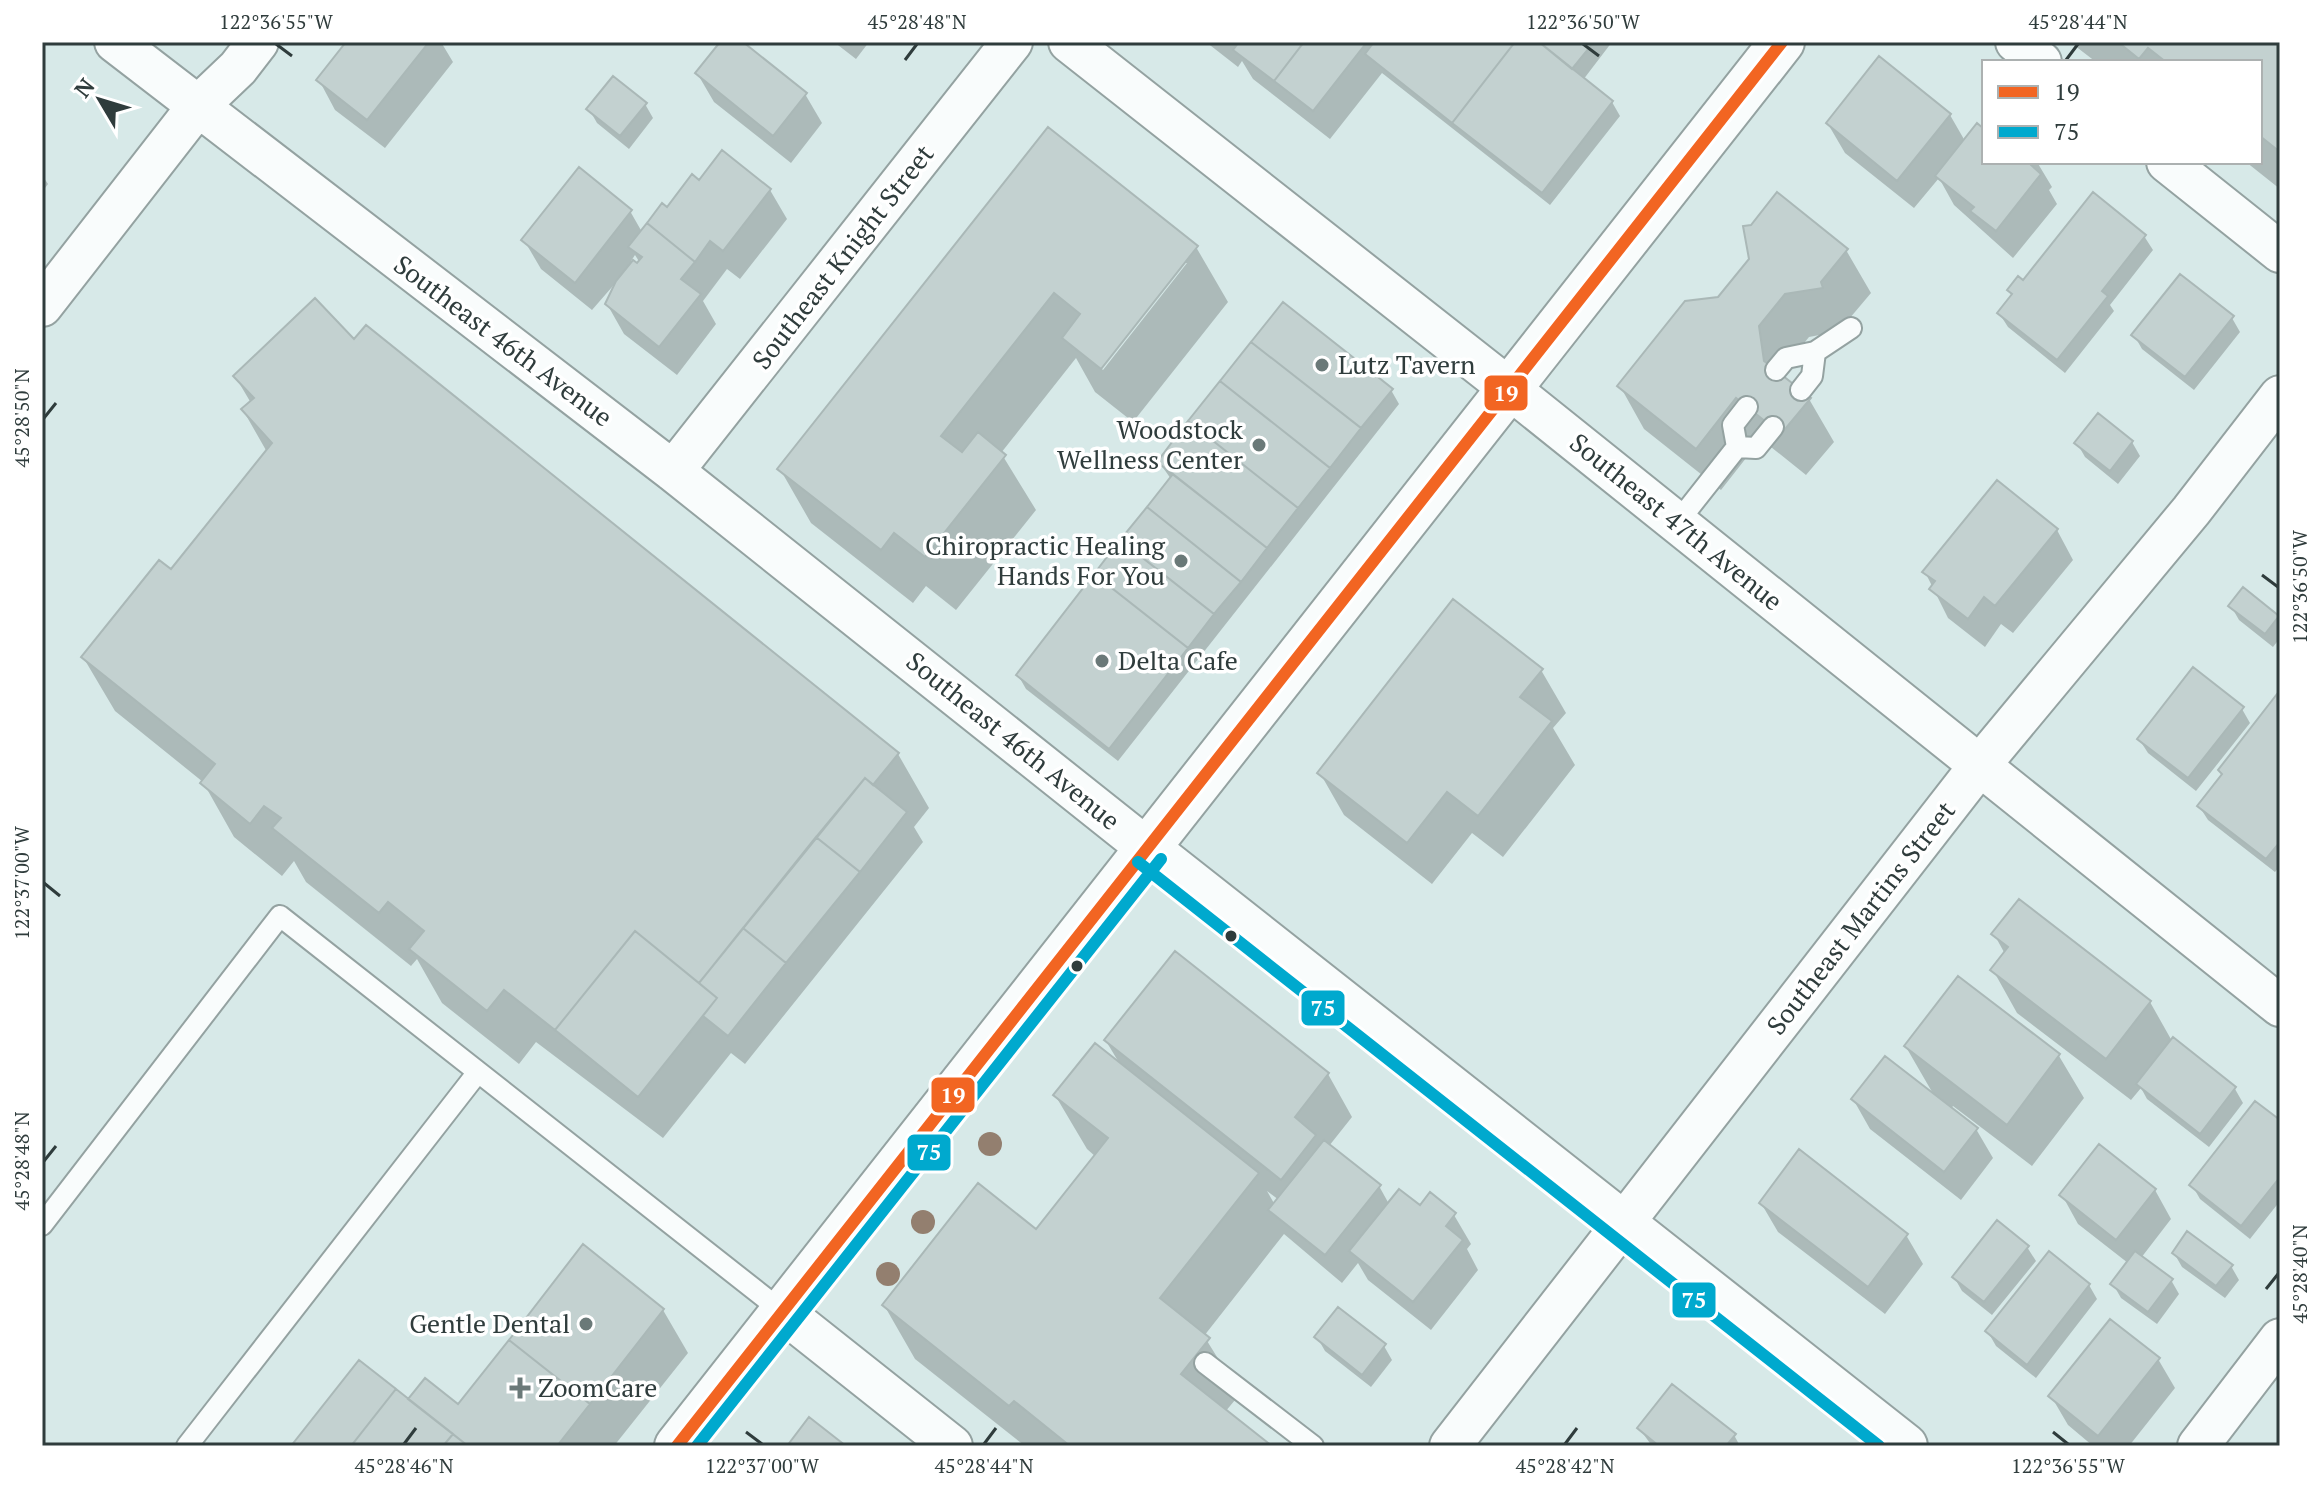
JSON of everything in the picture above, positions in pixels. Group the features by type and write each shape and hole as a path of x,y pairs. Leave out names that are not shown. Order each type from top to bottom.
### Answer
{"main road":[{"path":"677,1446 1782,42"},
{"name":"Southeast 46th Avenue","path":"1148,849 1905,1446"}],"street":[{"name":"Southeast 46th Avenue","path":"115,42 673,471 1148,849"},
{"path":"42,306 197,107 238,68 258,42"},
{"name":"Southeast Knight Street","path":"673,471 1012,42"},
{"name":"Southeast 47th Avenue","path":"1069,42 1510,389 2280,1006"},
{"path":"2016,42 2038,60"},
{"path":"2170,164 2280,252"},
{"name":"Southeast Martins Street","path":"1450,1446 1980,765 2191,511 2280,396"},
{"path":"783,1312 952,1446"},
{"path":"2198,1446 2280,1339"}],"lane":[{"path":"1776,370 1786,358 1815,352 1851,328"},
{"path":"1801,390 1812,376 1815,352"},
{"path":"1677,523 1737,447 1733,425 1747,407"},
{"path":"1737,447 1756,448 1773,427"},
{"path":"42,1225 280,916 783,1312"},
{"path":"187,1446 478,1072"},
{"path":"1205,1363 1313,1446"}],"building":[{"path":"346,42 429,42 367,120 316,80"},
{"path":"720,42 743,42 807,93 773,136 695,73"},
{"path":"1239,42 1304,42 1274,81 1233,50"},
{"path":"1304,42 1367,42 1313,111 1274,81"},
{"path":"1374,42 1515,42 1452,123 1365,54"},
{"path":"1515,42 1539,42 1613,101 1542,193 1452,123"},
{"path":"1539,42 1594,42 1572,69"},
{"path":"2118,42 2280,42 2280,152 2262,138 2262,60 2163,60 2148,48 2139,59"},
{"path":"1879,56 1951,114 1897,181 1826,123"},
{"path":"613,76 647,103 620,136 586,109"},
{"path":"1977,123 1982,127 1982,164 2030,164 2041,174 1996,231 1970,211 1974,207 1935,176"},
{"path":"1048,127 1198,246 1101,369 1062,338 1080,314 1054,293 941,436 962,452 978,432 1006,455 925,557 894,533 881,550 777,469"},
{"path":"722,150 771,189 723,251 710,241 695,262 647,223 662,203 667,207 692,174 699,180"},
{"path":"579,167 632,210 575,283 521,240"},
{"path":"1777,192 1848,249 1821,282 1823,288 1785,294 1759,326 1764,361 1811,398 1781,434 1736,398 1696,449 1617,386 1685,301 1718,297 1749,259 1743,226 1751,225"},
{"path":"2093,192 2146,235 2102,291 2108,296 2057,360 1997,313 2012,294 2007,290 2018,276 2023,280"},
{"path":"647,223 695,262 681,279 701,294 659,347 605,304 616,281 633,260 637,263 642,257 628,247"},
{"path":"2180,274 2234,316 2185,377 2131,335"},
{"path":"315,298 354,339 366,325 899,753 873,785 865,778 699,983 635,931 555,1030 504,990 487,1011 409,949 424,931 388,902 379,913 272,828 281,818 264,806 250,824 200,783 215,764 81,657 159,560 171,569 272,443 241,409 254,398 233,376"},
{"name":"Lutz Tavern","path":"1283,302 1393,389 1361,428 1251,342"},
{"path":"1251,342 1361,428 1330,468 1220,381"},
{"name":"Woodstock Wellness Center","path":"1220,381 1330,468 1298,508 1188,421"},
{"path":"2098,413 2133,441 2110,471 2074,443"},
{"path":"1188,421 1298,508 1267,548 1157,462"},
{"path":"1173,474 1267,548 1241,582 1147,507"},
{"path":"1997,480 2058,529 1995,606 1984,597 1968,619 1929,589 1935,581 1922,572"},
{"name":"Chiropractic Healing Hands For You","path":"1147,507 1241,582 1214,614 1120,540"},
{"path":"1120,540 1214,614 1188,648 1094,574"},
{"name":"Delta Cafe","path":"1094,574 1188,648 1109,749 1016,675"},
{"path":"2243,587 2279,616 2265,634 2228,606"},
{"path":"1453,599 1543,669 1520,697 1552,721 1478,816 1447,792 1407,843 1317,773"},
{"path":"2193,667 2244,707 2188,778 2137,739"},
{"path":"2277,694 2280,842 2266,859 2197,806 2222,774 2218,770"},
{"path":"865,778 907,812 860,872 816,837"},
{"path":"816,837 860,872 786,963 743,928"},
{"path":"2019,899 2151,1001 2106,1059 1990,970 2008,947 1991,934"},
{"path":"743,928 786,963 728,1036 703,1016 717,998 699,983"},
{"path":"635,931 717,998 638,1097 555,1030"},
{"path":"1175,951 1329,1073 1295,1117 1316,1135 1281,1180 1104,1040"},
{"path":"1958,976 2060,1054 2007,1125 1904,1046"},
{"path":"2173,1037 2236,1087 2200,1134 2136,1084"},
{"path":"1095,1043 1259,1173 1160,1298 1210,1338 1181,1374 1272,1446 1070,1446 1014,1401 1009,1406 882,1305 978,1183 1036,1229 1108,1138 1053,1095"},
{"path":"1885,1056 1978,1128 1944,1172 1851,1099"},
{"path":"2255,1101 2280,1120 2280,1177 2241,1226 2189,1185"},
{"path":"1324,1140 1381,1185 1325,1255 1268,1210"},
{"path":"2099,1144 2156,1189 2116,1240 2059,1195"},
{"path":"1799,1149 1908,1234 1868,1287 1759,1203"},
{"path":"1399,1189 1420,1205 1430,1192 1456,1213 1446,1226 1463,1240 1413,1302 1349,1251"},
{"path":"1997,1220 2029,1246 1984,1302 1952,1277"},
{"path":"2187,1231 2233,1265 2216,1286 2172,1253"},
{"name":"Gentle Dental","path":"583,1244 664,1309 590,1404 509,1340"},
{"path":"2049,1251 2090,1284 2027,1365 1985,1331"},
{"path":"2135,1251 2173,1279 2148,1312 2110,1284"},
{"path":"1338,1307 1386,1344 1362,1375 1314,1337"},
{"path":"2110,1319 2160,1358 2098,1436 2048,1396"},
{"name":"ZoomCare","path":"509,1340 590,1404 557,1446 468,1446 408,1399 425,1378 458,1404"},
{"path":"359,1360 396,1389 351,1446 291,1446"},
{"path":"1672,1384 1736,1434 1726,1446 1659,1446 1637,1428"},
{"path":"396,1389 453,1434 443,1446 351,1446"},
{"path":"809,1417 846,1446 787,1446"},
{"path":"453,1434 468,1446 443,1446"}],"transit line":[{"name":"19","path":"677,1446 1782,42"},
{"name":"75","path":"697,1446 1161,859"},
{"name":"75","path":"1138,862 1879,1446"}],"place":[{"name":"Lutz Tavern","path":"1322,365"},
{"name":"Woodstock Wellness Center","path":"1259,445"},
{"name":"Chiropractic Healing Hands For You","path":"1181,561"},
{"name":"Delta Cafe","path":"1102,661"},
{"name":"Gentle Dental","path":"586,1324"},
{"name":"ZoomCare","path":"520,1388"}]}
